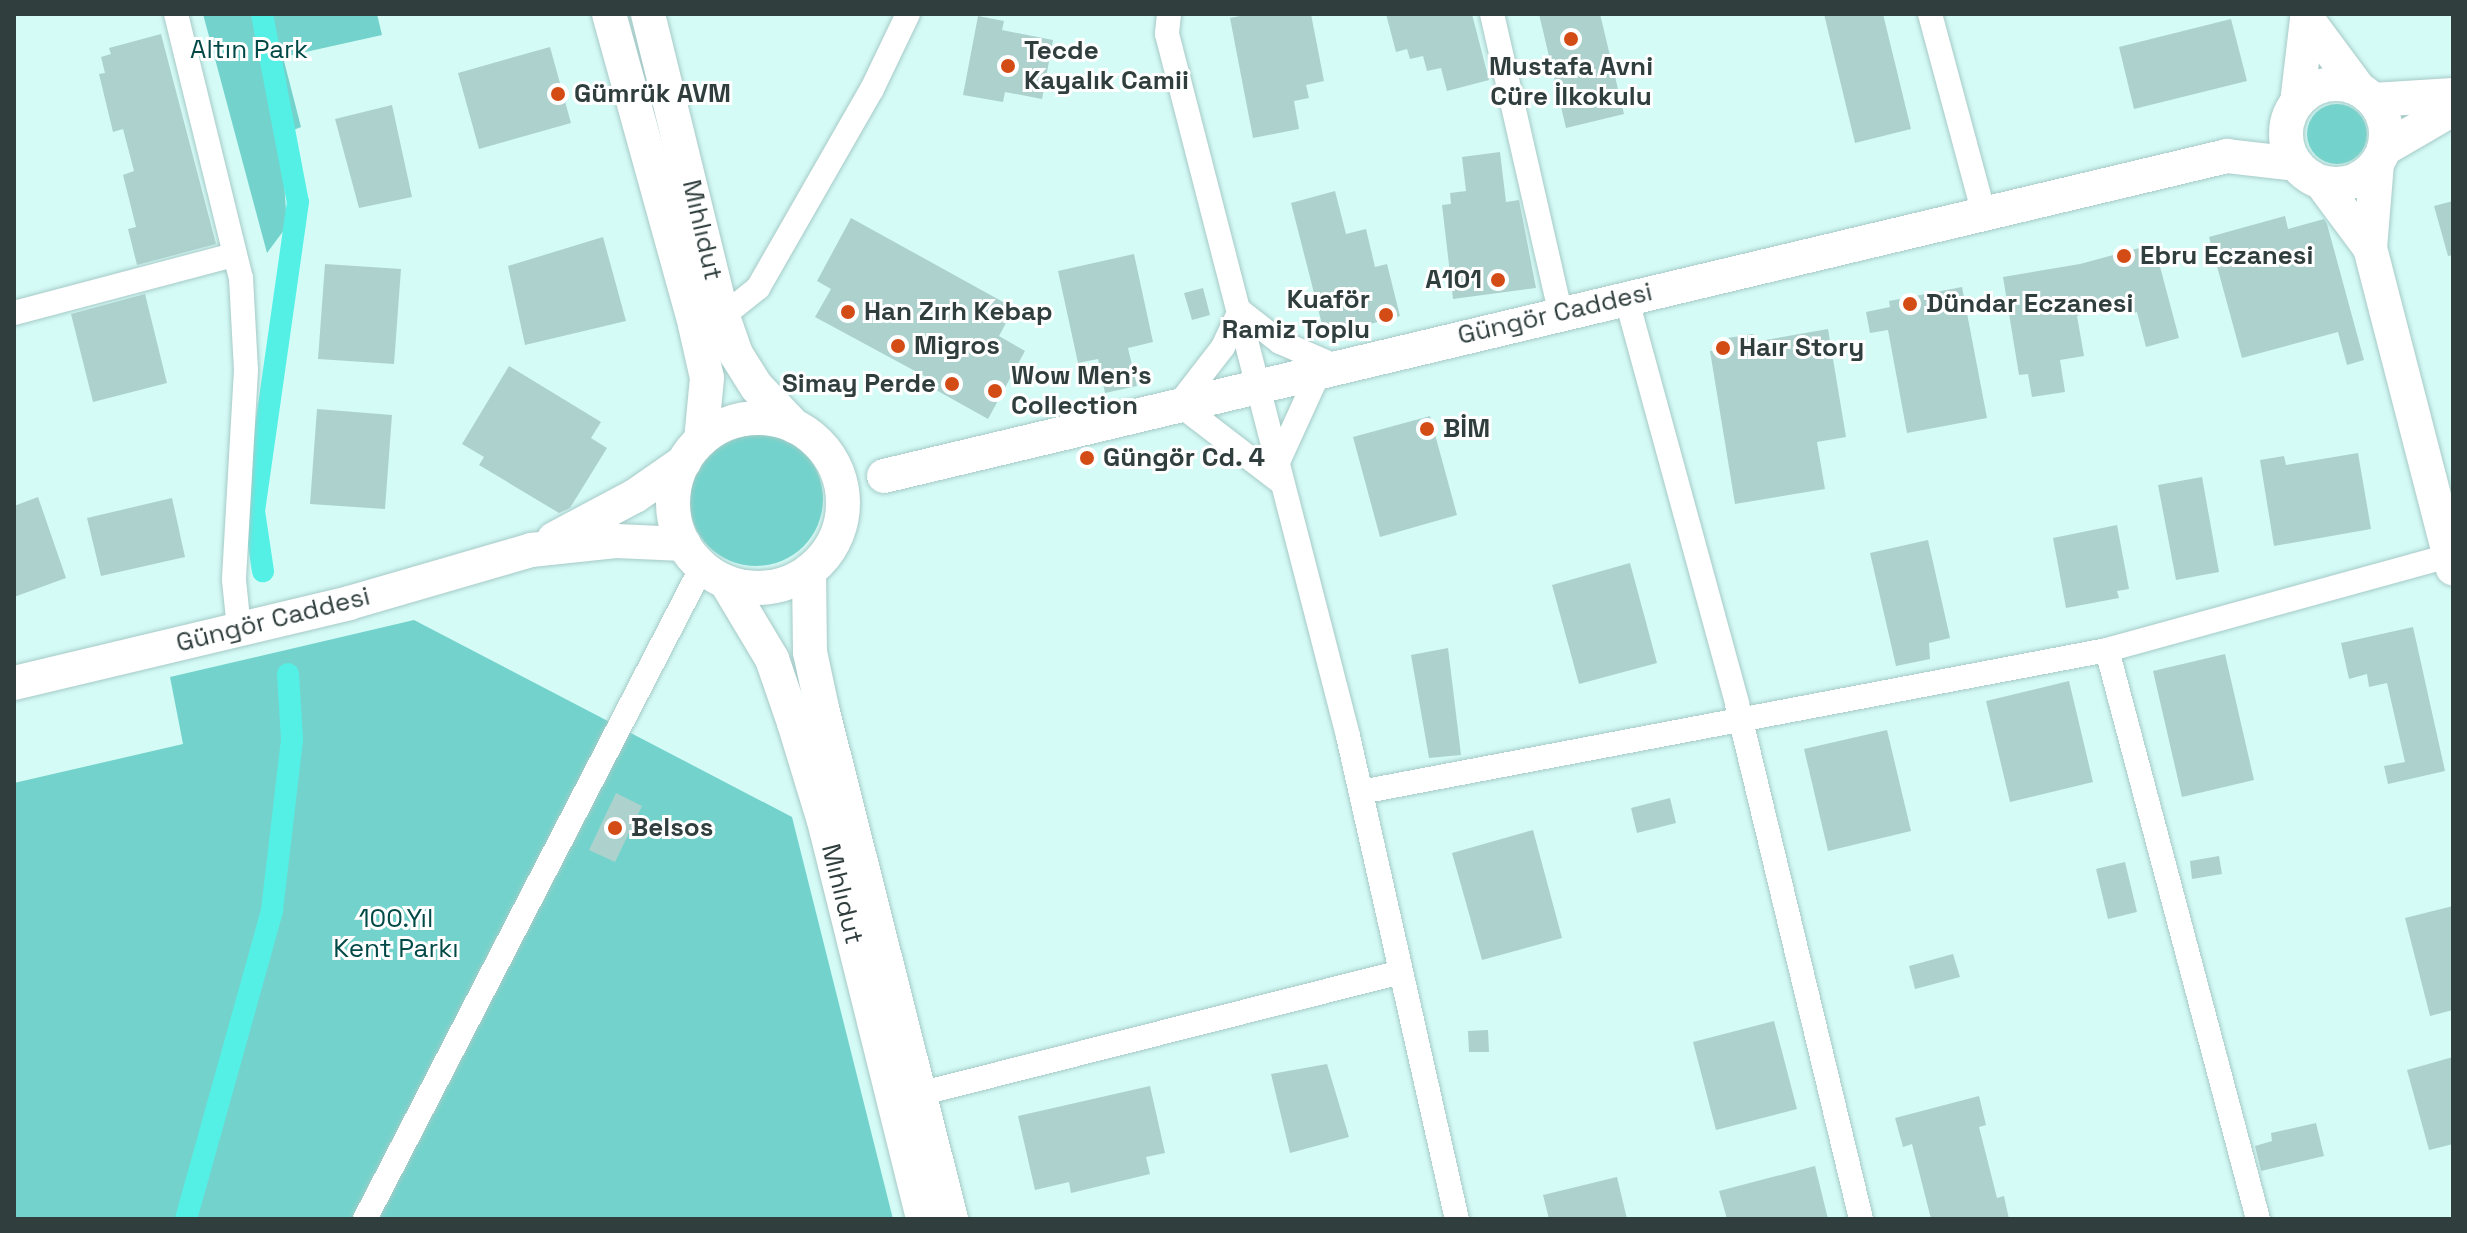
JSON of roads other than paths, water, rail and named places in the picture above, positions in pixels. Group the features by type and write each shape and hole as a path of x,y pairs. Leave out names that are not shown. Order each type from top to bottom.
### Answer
{"main road":[{"name":"Mıhlıdut","path":"609,14 707,378 692,451"},
{"name":"Mıhlıdut","path":"648,14 723,316 736,354 757,387 795,426"},
{"path":"2306,17 2366,95 2387,131 2370,248 2452,560"},
{"path":"2306,17 2286,134 2308,173 2370,248"},
{"path":"2227,156 2326,85 2366,95 2453,95"},
{"path":"2227,156 2353,182 2381,156 2453,109"},
{"name":"Güngör Caddesi","path":"884,476 1983,211 2227,156"},
{"path":"531,550 635,496 725,424 753,418 795,426 823,450 835,466 843,495 841,523"},
{"path":"531,550 616,541 769,587 809,571 829,550 841,523 884,476 823,450"},
{"path":"692,451 673,503 704,565"},
{"name":"Güngör Caddesi","path":"14,683 239,629 531,550"},
{"name":"Mıhlıdut","path":"704,565 772,659 794,723 824,821 923,1219"},
{"name":"Mıhlıdut","path":"809,571 810,652 951,1219"}],"street":[{"path":"176,14 241,278 246,370 234,580 239,629"},
{"path":"723,316 758,288 872,89 908,14"},
{"path":"1169,14 1167,34 1361,792 1457,1219"},
{"path":"1492,14 1560,312"},
{"path":"1930,14 1983,211"},
{"path":"14,313 234,255"},
{"path":"1626,297 1741,718 1861,1219"},
{"path":"1240,311 1280,342 1328,368 1280,474"},
{"path":"1240,311 1223,347 1179,404 1280,474"},
{"path":"1361,792 2107,650 2452,560"},
{"path":"365,1219 704,565"},
{"path":"2107,650 2258,1219"},
{"path":"919,1094 1401,972"}],"waterway":[{"path":"262,14 298,202 254,511 263,571"},
{"path":"186,1219 272,910 292,739 288,674"}],"place":[{"name":"Mustafa Avni Cüre İlkokulu","path":"1571,39"},
{"name":"Tecde Kayalık Camii","path":"1008,66"},
{"name":"Gümrük AVM","path":"558,94"},
{"name":"Ebru Eczanesi","path":"2124,256"},
{"name":"A101","path":"1498,280"},
{"name":"Dündar Eczanesi","path":"1910,304"},
{"name":"Han Zırh Kebap","path":"848,312"},
{"name":"Kuaför Ramiz Toplu","path":"1386,315"},
{"name":"Migros","path":"898,346"},
{"name":"Haır Story","path":"1723,348"},
{"name":"Simay Perde","path":"952,384"},
{"name":"Wow Men's Collection","path":"995,391"},
{"name":"BİM","path":"1427,429"},
{"name":"Güngör Cd. 4","path":"1087,458"},
{"name":"Belsos","path":"615,828"}],"park label":[{"name":"Altın Park","path":"249,50"},
{"name":"100.Yıl Kent Parkı","path":"396,934"}]}
